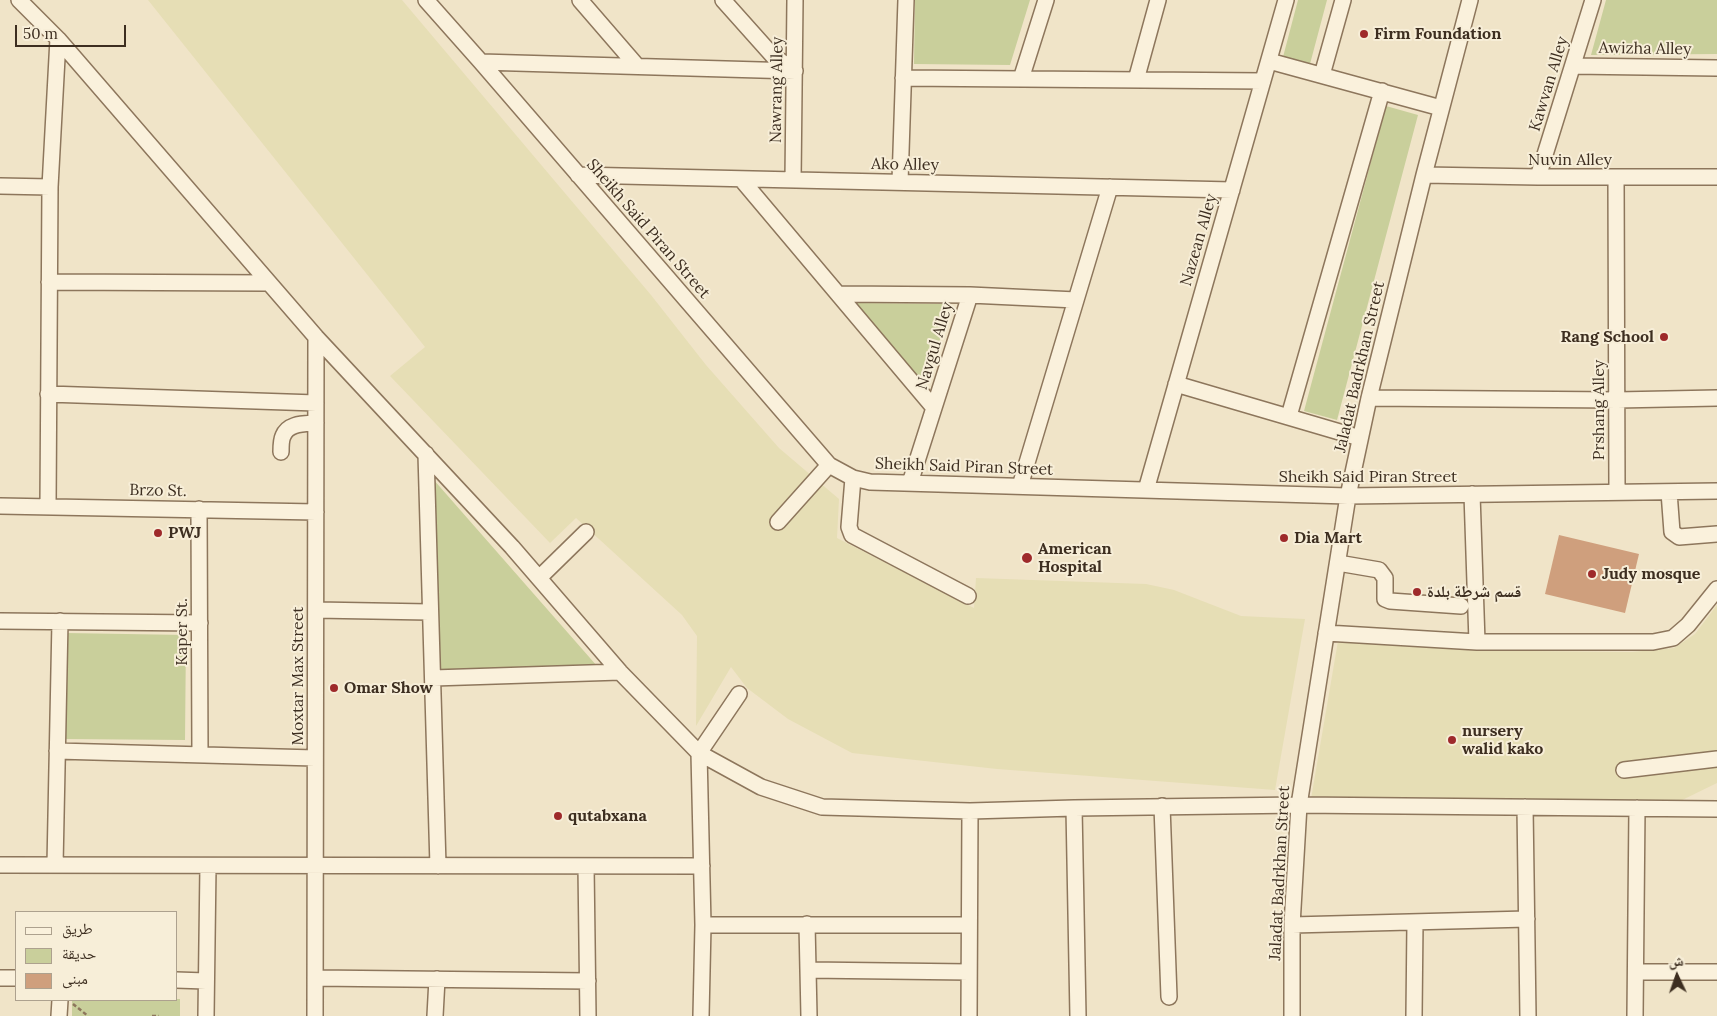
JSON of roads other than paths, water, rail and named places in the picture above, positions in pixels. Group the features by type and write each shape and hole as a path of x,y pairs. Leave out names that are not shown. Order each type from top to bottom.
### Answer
{"street":[{"path":"19,0 58,38 268,283 539,578 620,672 699,752 762,786 822,806 970,811 1298,805 1717,809"},
{"name":"Sheikh Said Piran Street","path":"426,0 829,465 853,478 870,482 1348,496 1717,491"},
{"path":"580,0 637,66"},
{"path":"723,0 773,56 794,71"},
{"name":"Nawrang Alley","path":"793,180 795,0"},
{"path":"900,182 906,0"},
{"path":"1021,79 1046,0"},
{"path":"1136,80 1158,0"},
{"name":"Nazean Alley","path":"1146,490 1286,0"},
{"path":"1322,75 1342,0"},
{"name":"Jaladat Badrkhan Street","path":"1292,1016 1292,925 1298,805 1348,496 1369,398 1441,108 1470,0"},
{"name":"Kawvan Alley","path":"1538,178 1593,0"},
{"path":"48,506 50,187 58,38"},
{"path":"1269,61 1441,108"},
{"path":"481,62 794,71"},
{"name":"Awizha Alley","path":"1573,66 1717,68"},
{"path":"904,78 1263,81"},
{"path":"1289,416 1382,91"},
{"name":"Ako Alley","path":"578,175 1232,190"},
{"name":"Nuvin Alley","path":"1424,175 1538,178 1717,177"},
{"name":"Prshang Alley","path":"1616,177 1617,492"},
{"path":"741,179 934,408"},
{"path":"0,186 50,187"},
{"path":"1020,486 1110,187"},
{"path":"49,282 268,283"},
{"path":"838,294 970,294 1076,300"},
{"name":"Navgul Alley","path":"910,483 970,294"},
{"name":"Moxtar Max Street","path":"315,1016 316,337"},
{"path":"1176,384 1360,438"},
{"path":"48,394 316,402"},
{"path":"1369,398 1617,400 1717,398"},
{"path":"281,452 283,436 288,430 295,425 316,423"},
{"path":"426,454 429,612 434,678 438,866"},
{"path":"778,522 829,465"},
{"path":"853,478 849,527 852,535 968,596"},
{"path":"1669,492 1672,532 1675,535 1717,534"},
{"path":"1472,494 1477,642"},
{"name":"Brzo St.","path":"0,506 316,512"},
{"name":"Kaper St.","path":"199,509 200,754"},
{"path":"539,578 586,532"},
{"path":"1338,563 1379,570 1385,578 1385,599 1390,601 1461,606"},
{"path":"1326,633 1477,642 1653,642 1674,638 1688,625 1717,589"},
{"path":"316,610 429,612"},
{"path":"0,621 200,623"},
{"path":"55,866 60,621"},
{"path":"434,678 620,672"},
{"path":"701,1016 703,925 699,752 739,694"},
{"path":"57,751 316,758"},
{"path":"1624,770 1717,759"},
{"path":"1162,806 1168,997"},
{"path":"1526,807 1528,1016"},
{"path":"1074,808 1078,1016"},
{"path":"1635,1016 1638,808"},
{"path":"969,1016 970,811"},
{"path":"0,865 702,866"},
{"path":"206,1016 208,866"},
{"path":"586,866 588,1016"},
{"path":"1292,925 1527,920"},
{"path":"1414,1016 1415,922"},
{"path":"807,924 809,1016"},
{"path":"703,925 969,925"},
{"path":"808,970 969,972"},
{"path":"1636,972 1717,972"},
{"path":"0,978 15,978"},
{"path":"315,978 588,981"},
{"path":"435,1016 437,979"},
{"path":"178,980 206,980"},
{"path":"59,1016 60,1001"}],"place":[{"name":"Firm Foundation","path":"1364,34"},
{"name":"Rang School","path":"1664,337"},
{"name":"PWJ","path":"158,533"},
{"name":"Dia Mart","path":"1284,538"},
{"name":"American Hospital","path":"1027,558"},
{"name":"Judy mosque","path":"1592,574"},
{"name":"قسم شرطة بلدة","path":"1417,592"},
{"name":"Omar Show","path":"334,688"},
{"name":"nursery walid kako","path":"1452,740"},
{"name":"qutabxana","path":"558,816"}]}
